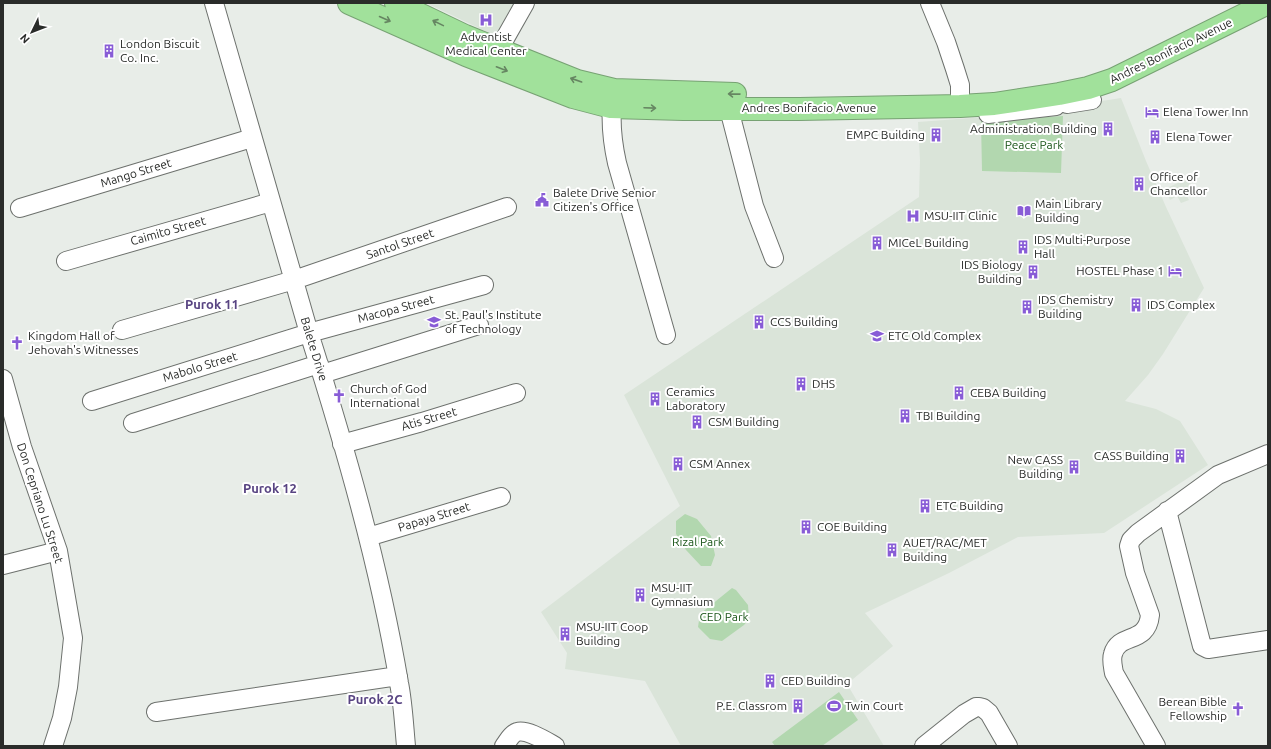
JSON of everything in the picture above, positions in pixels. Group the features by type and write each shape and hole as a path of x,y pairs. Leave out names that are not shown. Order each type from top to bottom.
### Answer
{"highway":[{"name":"Andres Bonifacio Avenue","path":"349,3 466,55 573,97 612,98 729,94 899,94 964,105 999,92 1057,82 1094,73 1239,3"},
{"name":"Andres Bonifacio Avenue","path":"396,3 465,36 577,81 612,98 683,109 729,108 800,110 994,104 1088,88 1112,80 1268,3"}],"street":[{"name":"Balete Drive","path":"214,3 309,333 321,369 368,537 398,676 406,746"},
{"path":"499,49 524,3"},
{"path":"930,3 946,42 960,85 964,105 1004,114 1092,100"},
{"path":"612,98 612,141 617,163 666,335"},
{"path":"729,108 754,206 774,258"},
{"name":"Mango Street","path":"20,208 252,138"},
{"name":"Caimito Street","path":"66,261 271,202"},
{"name":"Santol Street","path":"122,330 294,280 507,207"},
{"name":"Macopa Street","path":"309,333 484,285"},
{"path":"133,423 479,325"},
{"name":"Mabolo Street","path":"92,401 309,333"},
{"name":"Don Cepriano Lu Street","path":"3,379 22,447 58,551 74,638 68,687 62,718 52,746"},
{"name":"Atis Street","path":"342,444 422,422 516,393"},
{"path":"1156,746 1114,673 1112,659 1113,653 1117,646 1122,642 1141,634 1146,629 1150,615 1128,546 1134,536 1218,475 1268,454"},
{"name":"Papaya Street","path":"368,537 500,497"},
{"path":"1167,511 1202,646 1208,650 1268,640"},
{"path":"3,565 58,551"},
{"path":"156,712 398,676"},
{"path":"924,746 964,714 976,707 979,707 983,708 989,713 1008,746"},
{"path":"504,746 514,734 521,732 528,732 555,746"}],"shaded area":[{"name":"Adventist Medical Center","path":"426,3 517,3 500,38"},
{"path":"1121,98 1166,207 1204,288 1163,354 1148,375 1125,401 1156,409 1180,421 1208,465 1104,533 1018,537 949,573 865,613 893,646 847,684 884,746 681,746 645,681 565,669 567,653 541,612 680,506 624,395 919,197 920,160 918,122 1011,115"},
{"path":"1188,178 1193,189 1185,193 1189,200 1181,203 1177,196 1170,200 1165,189"}],"green space":[{"name":"Peace Park","path":"1063,116 1061,173 982,171 981,121"},
{"name":"Rizal Park","path":"685,514 697,519 711,536 715,555 711,566 701,566 686,550 676,534 676,521"},
{"name":"CED Park","path":"732,588 736,590 748,605 749,619 744,625 722,641 710,639 698,627 700,614"},
{"name":"Twin Court","path":"839,692 858,720 822,746 775,746 772,742"}],"place":[{"name":"Adventist Medical Center","path":"486,20"},
{"name":"London Biscuit Co. Inc.","path":"109,51"},
{"name":"Elena Tower Inn","path":"1152,112"},
{"name":"Administration Building","path":"1108,129"},
{"name":"EMPC Building","path":"936,135"},
{"name":"Elena Tower","path":"1155,137"},
{"name":"Office of Chancellor","path":"1139,184"},
{"name":"Balete Drive Senior Citizen's Office","path":"542,200"},
{"name":"Main Library Building","path":"1024,211"},
{"name":"MSU-IIT Clinic","path":"913,216"},
{"name":"MICeL Building","path":"877,243"},
{"name":"IDS Multi-Purpose Hall","path":"1023,247"},
{"name":"HOSTEL Phase 1","path":"1175,271"},
{"name":"IDS Biology Building","path":"1033,272"},
{"name":"IDS Complex","path":"1136,305"},
{"name":"IDS Chemistry Building","path":"1027,307"},
{"name":"St. Paul's Institute of Technology","path":"434,322"},
{"name":"CCS Building","path":"759,322"},
{"name":"ETC Old Complex","path":"877,336"},
{"name":"Kingdom Hall of Jehovah's Witnesses","path":"17,343"},
{"name":"DHS","path":"801,384"},
{"name":"CEBA Building","path":"959,393"},
{"name":"Church of God International","path":"339,396"},
{"name":"Ceramics Laboratory","path":"655,399"},
{"name":"TBI Building","path":"905,416"},
{"name":"CSM Building","path":"697,422"},
{"name":"CASS Building","path":"1180,456"},
{"name":"CSM Annex","path":"678,464"},
{"name":"New CASS Building","path":"1074,467"},
{"name":"ETC Building","path":"925,506"},
{"name":"COE Building","path":"806,527"},
{"name":"AUET/RAC/MET Building","path":"892,550"},
{"name":"MSU-IIT Gymnasium","path":"640,595"},
{"name":"MSU-IIT Coop Building","path":"565,634"},
{"name":"CED Building","path":"770,681"},
{"name":"P.E. Classrom","path":"798,706"},
{"name":"Twin Court","path":"834,706"},
{"name":"Berean Bible Fellowship","path":"1238,709"}],"district":[{"name":"Purok 11","path":"212,304"},
{"name":"Purok 12","path":"270,488"},
{"name":"Purok 2C","path":"375,699"}]}
